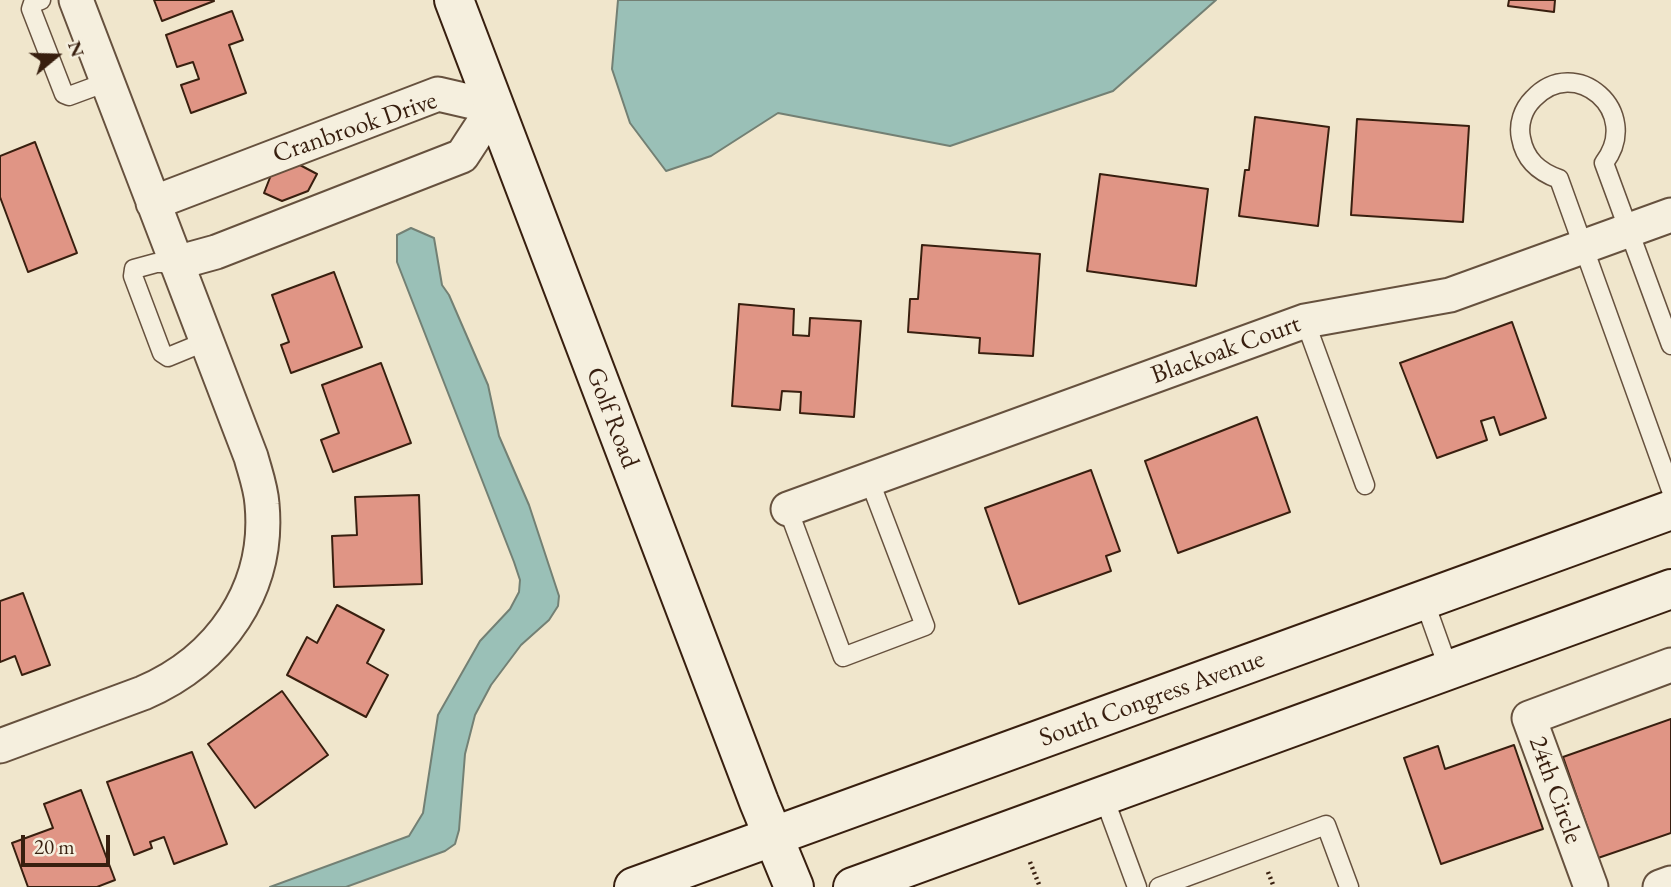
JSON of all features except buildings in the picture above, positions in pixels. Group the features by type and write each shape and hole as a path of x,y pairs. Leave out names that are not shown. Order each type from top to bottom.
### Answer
{"main road":[{"name":"Golf Road","path":"454,0 794,887"},
{"name":"South Congress Avenue","path":"634,887 1671,510"},
{"path":"853,887 1671,589"}],"street":[{"path":"0,746 163,684 183,673 216,644 242,608 258,567 262,545 262,500 251,457 76,0"},
{"name":"Cranbrook Drive","path":"153,203 438,94 494,107"},
{"path":"176,263 216,252 462,156 494,107"},
{"name":"Blackoak Court","path":"788,509 1305,321 1450,295 1671,215"},
{"name":"24th Circle","path":"1591,887 1529,718 1671,665"},
{"path":"1660,887 1671,883"}],"lane":[{"path":"41,0 33,3 30,9 64,94 69,96 107,82"},
{"path":"1671,345 1604,163 1614,147 1616,132 1611,109 1595,91 1582,84 1551,85 1527,105 1521,120 1520,135 1531,163 1544,174 1559,179 1671,491"},
{"path":"176,263 156,263 134,269 133,276 162,353 168,357 207,341"},
{"path":"1305,321 1365,485"},
{"path":"788,509 843,657 925,626 869,479"},
{"path":"1424,600 1448,670"},
{"path":"1103,795 1137,887"},
{"path":"1159,887 1326,825 1349,887"}],"path":[{"path":"1030,862 1040,887"},
{"path":"1266,867 1274,887"}],"water":[{"path":"618,0 1216,0 1113,91 950,146 778,113 711,156 666,171 630,123 612,69"},
{"path":"411,228 434,238 442,285 449,295 488,385 499,436 529,505 559,596 558,606 549,620 521,645 491,685 475,715 465,754 459,830 455,844 445,851 346,887 270,887 409,836 423,813 438,715 480,641 510,609 519,592 520,580 514,562 397,262 397,235"}]}
